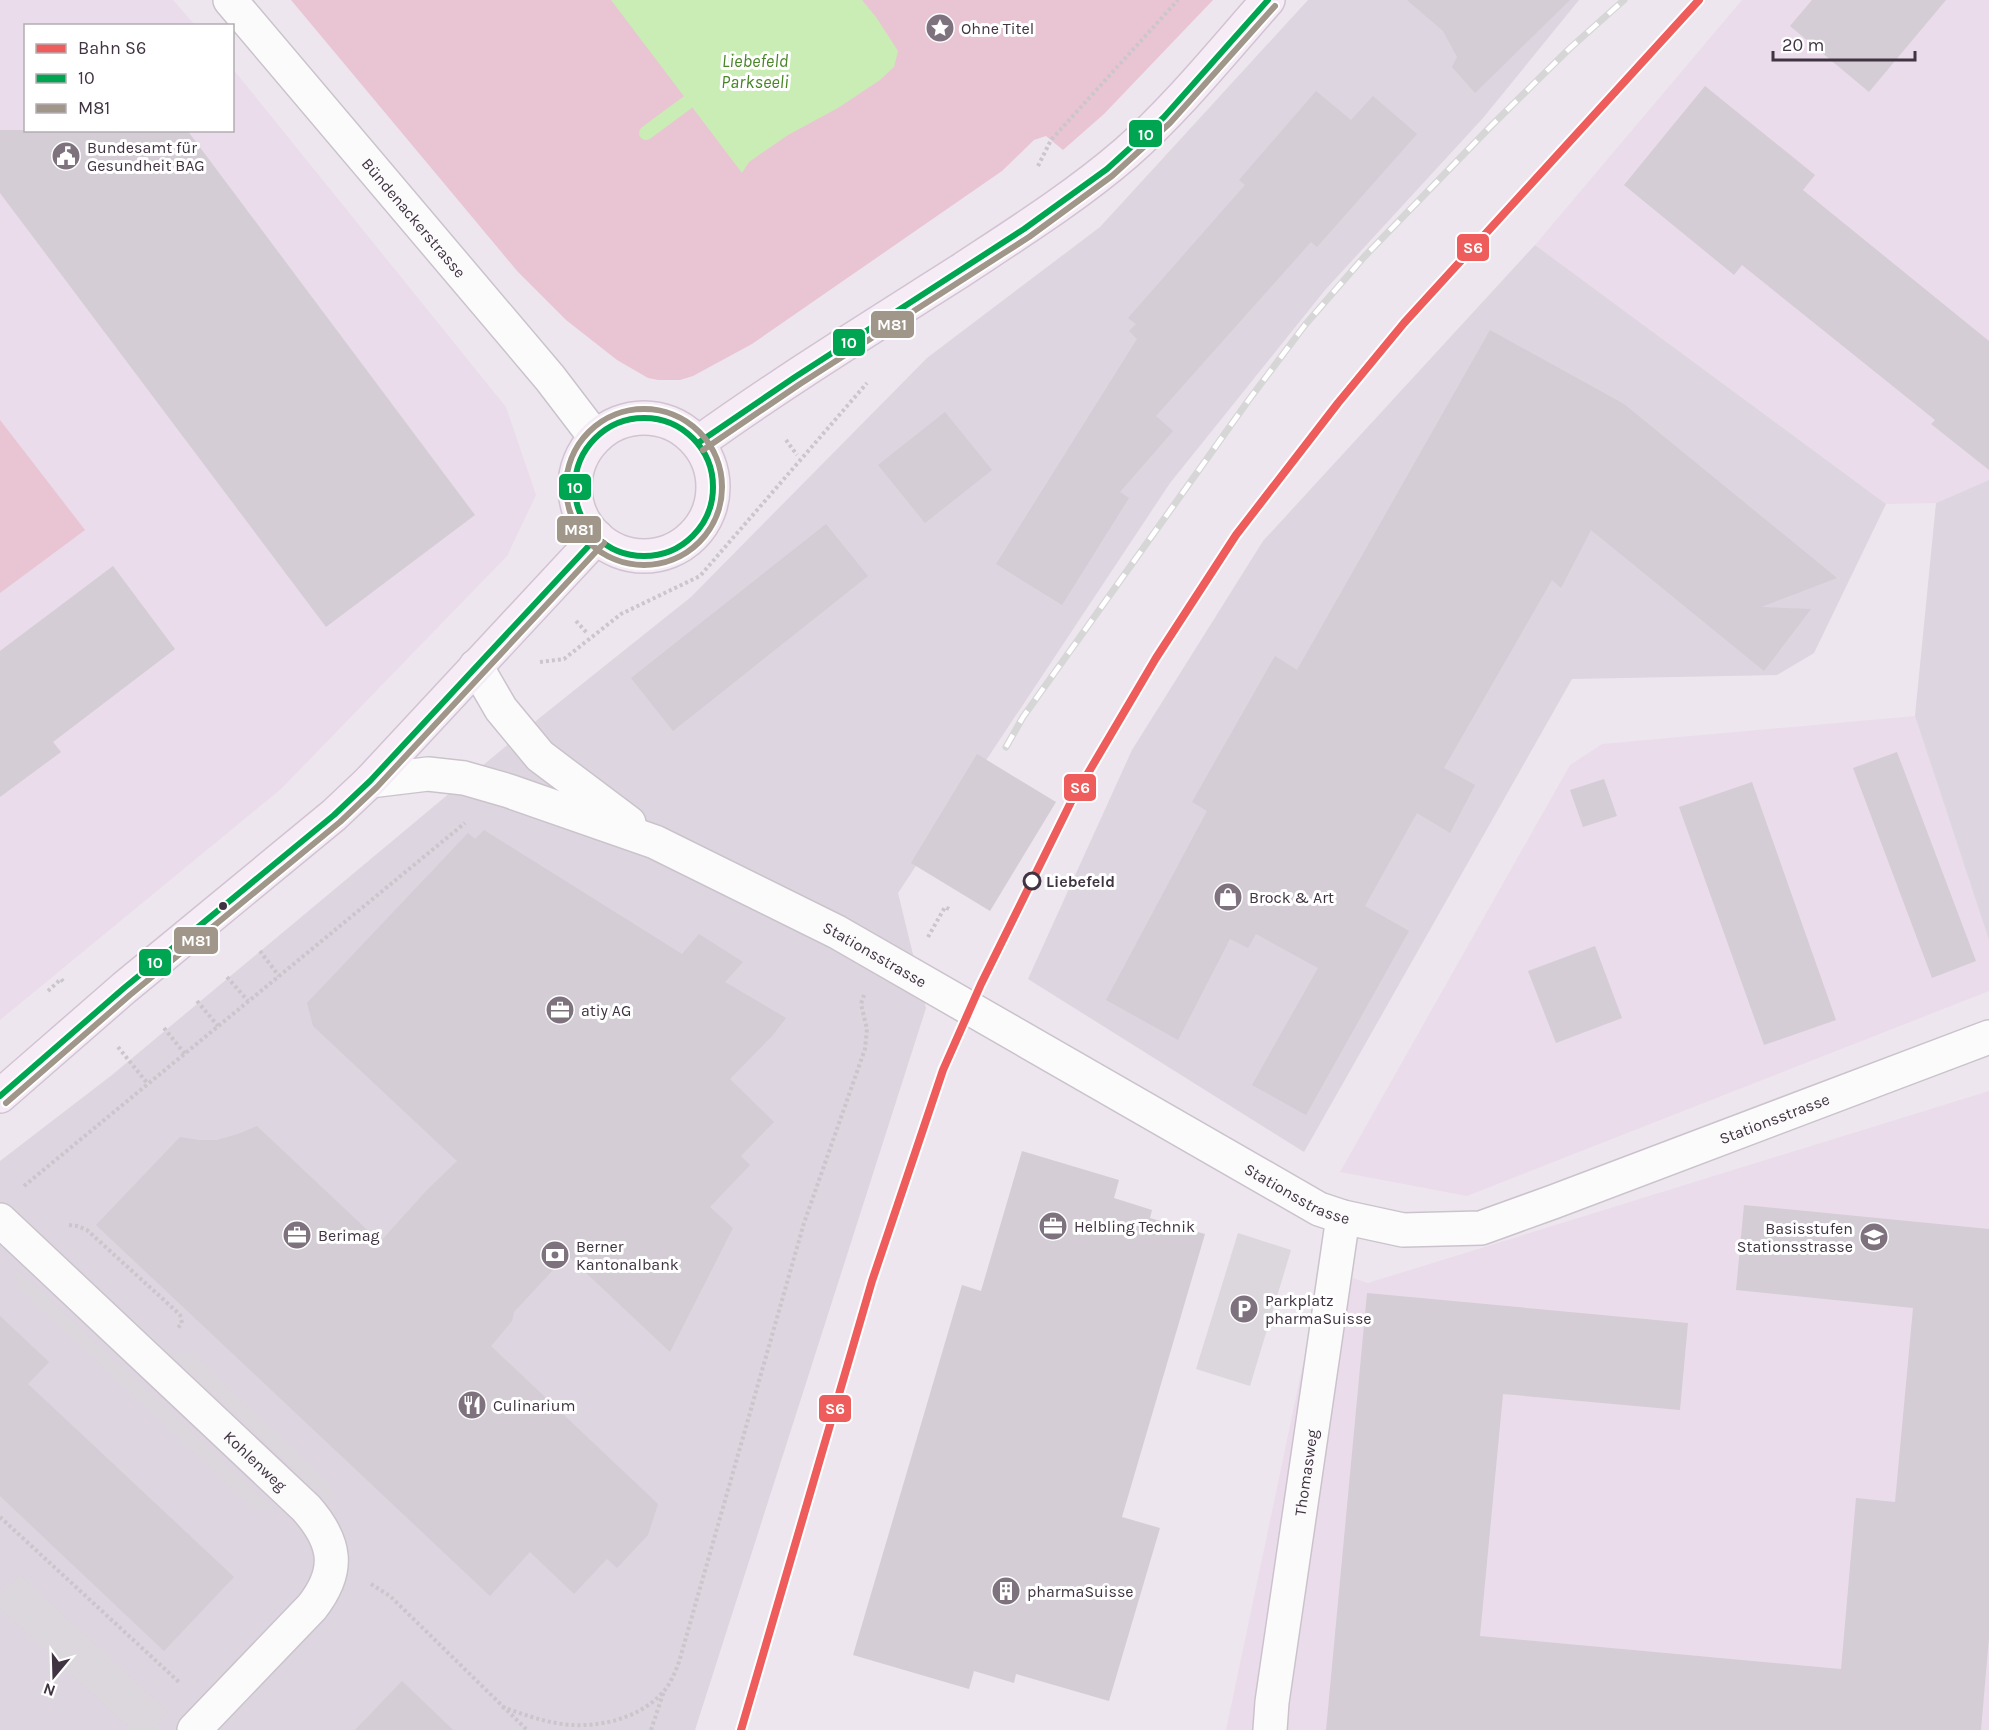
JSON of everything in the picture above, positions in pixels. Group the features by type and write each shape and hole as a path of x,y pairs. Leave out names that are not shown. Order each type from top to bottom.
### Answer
{"main road":[{"path":"698,443 758,401 999,245 1084,186 1125,154 1159,121 1268,0"},
{"path":"636,418 659,419 680,427 698,443 710,462 714,485 710,508 700,528 683,544 662,554 639,556 616,550 597,537 583,520 576,499 575,476 582,455 595,437 614,424 636,418"},
{"path":"0,1096 124,988 334,815 370,781 597,537"}],"street":[{"name":"Bündenackerstrasse","path":"230,0 550,378 595,437"},
{"name":"Stationsstrasse","path":"476,666 501,709 540,756 655,842"},
{"name":"Stationsstrasse","path":"370,781 428,774 464,778 509,791 655,842 884,957 1319,1209 1343,1217 1403,1230 1481,1227 1553,1202 1989,1037"},
{"name":"Thomasweg","path":"1270,1730 1343,1217"},
{"name":"Kohlenweg","path":"0,1220 306,1508 320,1523 328,1539 332,1566 323,1593 202,1721"}],"path":[{"path":"1036,171 1051,140 1178,0"},
{"path":"476,666 564,659 621,614 700,576 869,379"},
{"path":"786,440 797,455"},
{"path":"576,621 588,634"},
{"path":"18,1190 472,817"},
{"path":"927,938 945,907 951,910"},
{"path":"260,951 279,976"},
{"path":"651,1730 664,1691 679,1662 804,1223 865,1049 867,1029 861,1004 865,991 884,957"},
{"path":"227,977 248,1001"},
{"path":"197,1001 218,1026"},
{"path":"164,1028 185,1054"},
{"path":"0,1517 202,1721"},
{"path":"332,1566 363,1579 390,1596 527,1730"},
{"path":"502,1707 556,1723 578,1726 600,1724 621,1719 642,1709 664,1691"}],"shaded area":[{"path":"0,0 173,0 194,24 24,24 24,132 234,132 234,70 506,407 536,495 507,556 281,789 0,1020"},
{"path":"291,0 1213,0 1104,114 1063,150 1046,136 1034,140 1002,171 752,344 693,376 680,380 658,380 648,378 617,360 566,320 518,272"},
{"path":"1308,0 1579,0 1483,118 1325,290 1170,483 898,893 926,1008 695,1730 0,1730 0,1161 112,1075 542,716 691,597 927,358 1100,227"},
{"path":"1742,0 1989,0 1989,480 1936,503 1886,504 1535,245"},
{"path":"1535,245 1886,504 1814,653 1777,675 1572,679 1304,1152 1028,979 1132,750 1263,541"},
{"path":"0,420 85,530 0,593"},
{"path":"1989,480 1989,940 1915,716 1936,503"},
{"path":"1915,716 1989,940 1989,991 1467,1196 1340,1172 1570,765 1602,744"},
{"path":"1989,1091 1989,1730 1226,1730 1323,1269 1368,1283"},
{"name":"Parkplatz pharmaSuisse","path":"1238,1233 1291,1250 1250,1386 1196,1369"},
{"path":"14,1267 278,1512 253,1507 18,1287"},
{"path":"190,1352 332,1487 332,1504 171,1354"},
{"path":"20,1575 168,1712 152,1730 132,1730 0,1608 0,1596"}],"water":[{"name":"Liebefeld Parkseeli","path":"611,0 862,0 898,51 894,67 880,80 838,108 788,135 749,162 742,173"}],"building":[{"path":"1407,0 1570,0 1475,93 1452,67 1457,57 1443,31"},
{"path":"1812,0 1946,0 1869,92 1790,26"},
{"path":"1705,86 1815,175 1803,190 1989,341 1989,470 1931,424 1935,420 1742,265 1734,275 1624,185"},
{"path":"1316,91 1351,120 1373,96 1417,134 1317,247 1311,242 1156,416 1173,431 1120,492 1129,498 1062,605 996,564 1137,339 1129,331 1136,324 1128,318 1245,185 1239,180"},
{"path":"0,130 188,132 475,515 326,627 0,193"},
{"path":"1490,330 1624,404 1837,578 1761,607 1811,609 1764,671 1591,530 1561,588 1552,580 1444,768 1475,785 1450,833 1417,813 1365,906 1409,931 1306,1115 1252,1085 1318,968 1256,934 1248,948 1230,939 1178,1040 1106,1000 1207,811 1192,802 1275,656 1297,670"},
{"path":"945,412 992,470 925,523 878,465"},
{"path":"826,524 868,576 673,731 631,678"},
{"path":"113,566 175,649 53,742 61,752 0,797 0,651"},
{"path":"1897,752 1976,961 1932,978 1853,768"},
{"path":"977,754 1056,802 990,911 911,863"},
{"path":"1604,779 1617,816 1583,827 1570,790"},
{"path":"1752,782 1836,1020 1764,1045 1679,807"},
{"path":"484,830 682,954 699,934 743,962 725,982 786,1018 773,1035 730,1079 774,1122 741,1156 750,1165 710,1207 733,1228 670,1352 567,1255 514,1312 512,1321 491,1346 658,1504 648,1535 617,1568 607,1559 574,1594 530,1552 490,1596 96,1225 180,1137 217,1140 257,1126 380,1242 457,1161 313,1026 307,1003 468,833 475,839"},
{"path":"1595,946 1622,1018 1556,1043 1528,971"},
{"path":"1022,1151 1119,1180 1114,1198 1152,1210 1150,1218 1205,1234 1122,1517 1160,1528 1109,1701 1016,1674 1014,1683 974,1671 969,1689 853,1655 962,1285 981,1291"},
{"path":"1744,1205 1989,1229 1989,1638 1981,1730 1326,1730 1367,1293 1688,1323 1680,1410 1503,1394 1480,1636 1841,1669 1856,1498 1895,1502 1913,1308 1736,1290"},
{"path":"0,1316 49,1362 28,1384 234,1577 164,1651 0,1496"},
{"path":"402,1681 453,1730 355,1730"}],"waterway":[{"path":"646,133 688,102"}],"railway":[{"path":"1006,747 1023,717 1248,401 1305,325 1364,257 1492,125 1569,49 1624,0"}],"rail line":[{"name":"S6","path":"741,1730 872,1281 943,1070 981,984 1071,802 1156,658 1236,535 1338,403 1404,323 1699,0"}],"transit line":[{"name":"10","path":"698,443 795,377 1024,229 1107,169 1164,117 1268,0"},
{"name":"M81","path":"703,450 800,384 1029,237 1112,176 1170,123 1275,6"},
{"name":"M81","path":"644,409 674,415 699,432 716,457 722,487 716,517 699,542 674,559 644,565 614,559 589,542 572,517 566,487 572,457 589,432 614,415 644,409"},
{"name":"10","path":"644,418 670,423 693,438 708,461 713,487 708,513 693,536 670,551 644,556 618,551 595,536 580,513 575,487 580,461 595,438 618,423 644,418"},
{"name":"10","path":"0,1096 124,988 334,815 370,781 597,537"},
{"name":"M81","path":"6,1103 130,995 340,822 377,787 604,543"}],"place":[{"name":"Ohne Titel","path":"940,28"},
{"name":"Bundesamt für Gesundheit BAG","path":"66,156"},
{"name":"Liebefeld","path":"1032,881"},
{"name":"Brock & Art","path":"1228,897"},
{"name":"atiy AG","path":"560,1010"},
{"name":"Helbling Technik","path":"1053,1226"},
{"name":"Berimag","path":"297,1235"},
{"name":"Basisstufen Stationsstrasse","path":"1874,1237"},
{"name":"Berner Kantonalbank","path":"555,1255"},
{"name":"Parkplatz pharmaSuisse","path":"1244,1309"},
{"name":"Culinarium","path":"472,1405"},
{"name":"pharmaSuisse","path":"1006,1591"}]}
